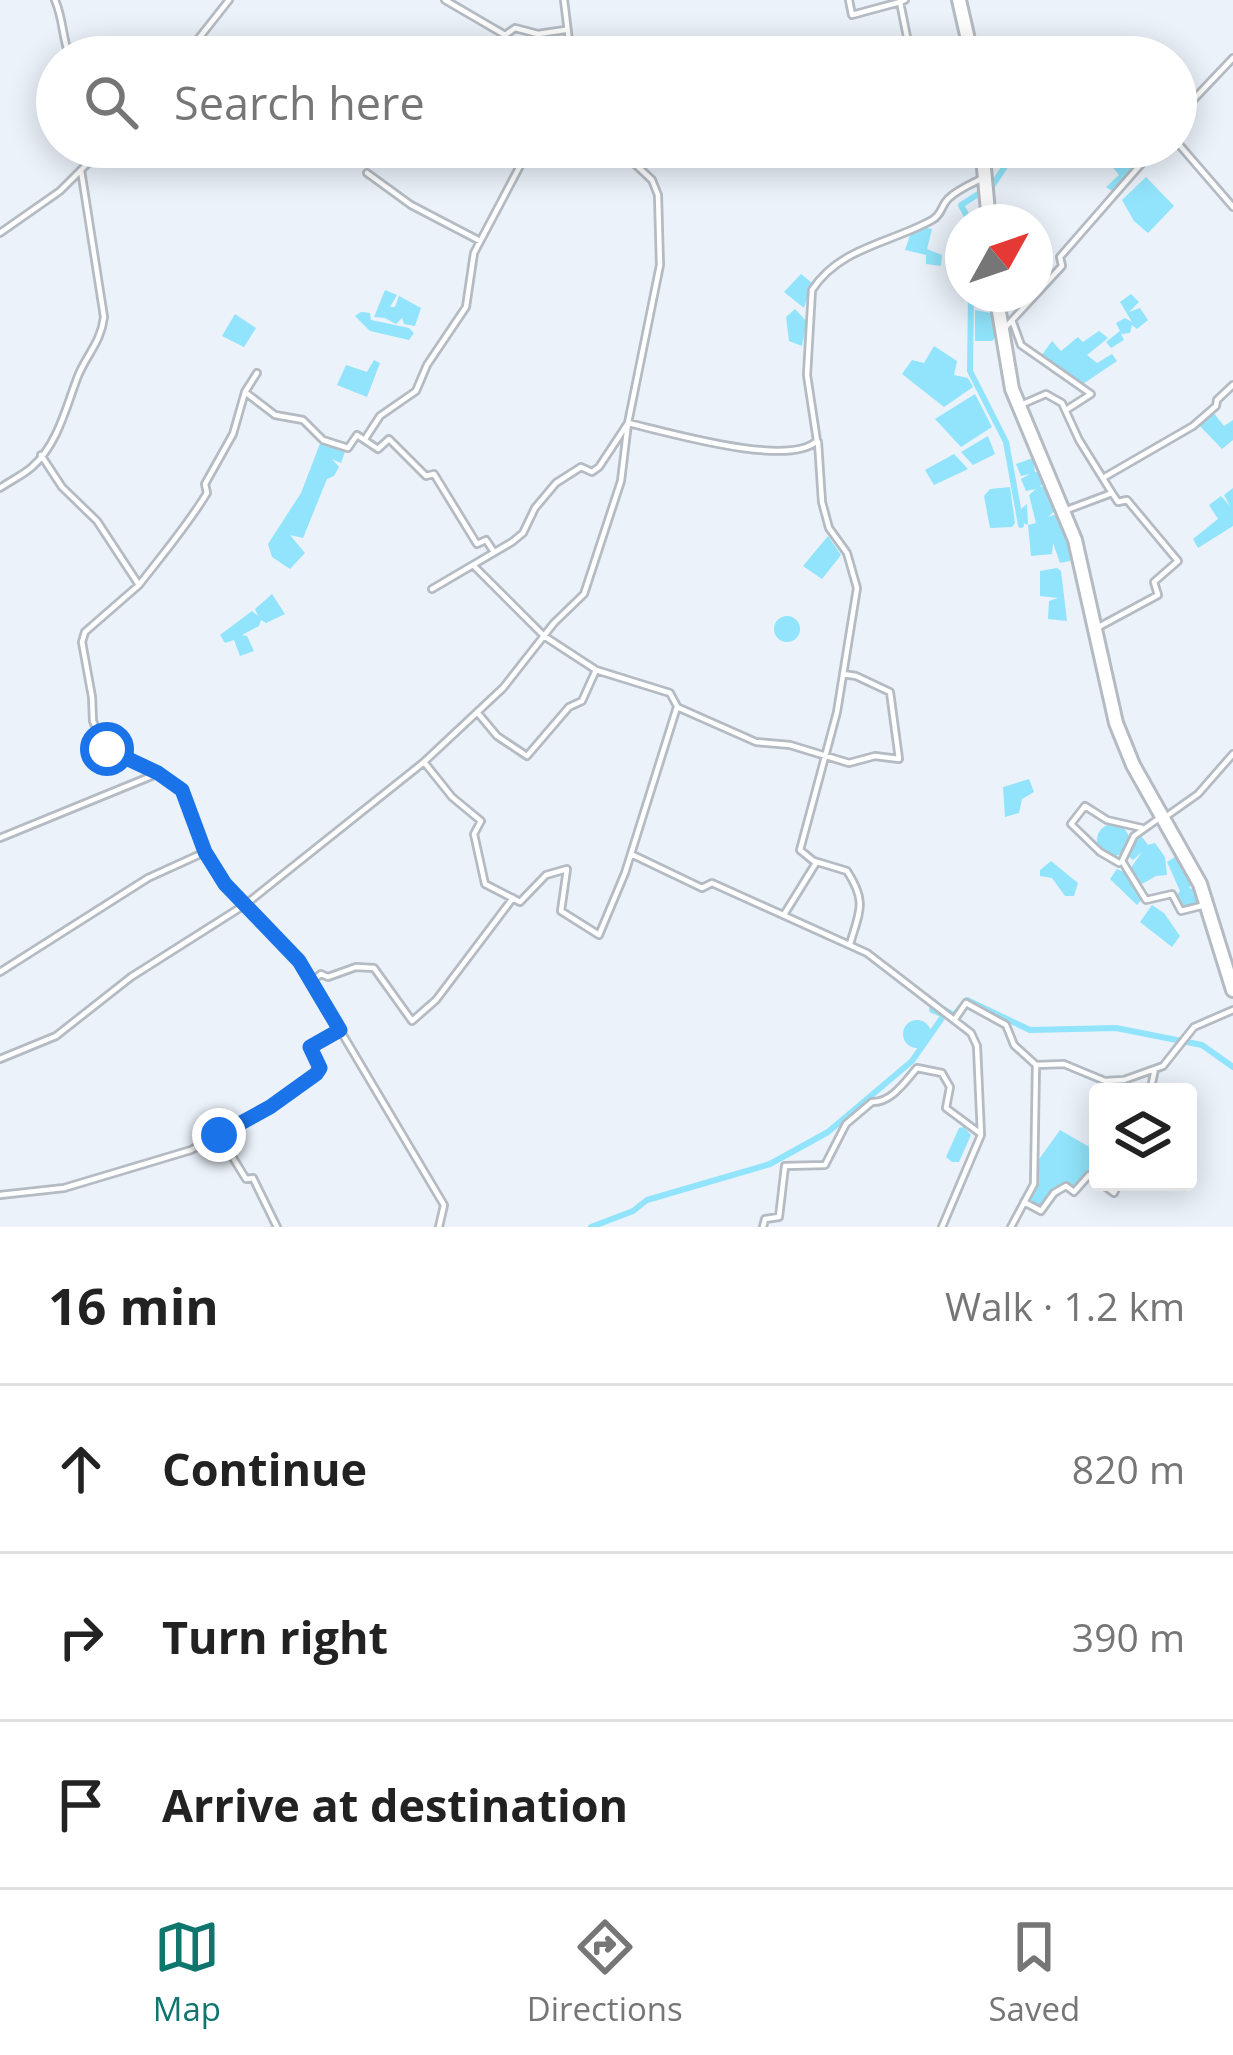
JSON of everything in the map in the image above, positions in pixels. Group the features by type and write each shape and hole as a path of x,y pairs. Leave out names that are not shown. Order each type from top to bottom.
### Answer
{"main road":[{"path":"959,0 967,36"},
{"path":"984,168 987,204"},
{"path":"998,312 1017,405 1081,560 1118,730 1208,904 1233,990"}],"street":[{"path":"55,0 66,36"},
{"path":"201,36 229,0"},
{"path":"445,0 505,35 515,28 538,34 565,30"},
{"path":"564,0 566,36"},
{"path":"849,0 852,15 903,1 908,36"},
{"path":"1197,96 1233,58"},
{"path":"1197,165 1233,207"},
{"path":"365,439 380,416 416,391 427,365 466,308 467,281 480,241 519,168"},
{"path":"0,1060 56,1036 131,976 246,904 424,762 520,670 584,594 621,481 628,423 661,265 658,195 652,180 639,168"},
{"path":"1000,333 1062,266 1060,257 1138,168"},
{"path":"0,233 80,170"},
{"path":"0,488 32,468 41,455 69,410 88,355 101,338 104,317 80,170"},
{"path":"367,173 410,205 480,241"},
{"path":"850,944 862,904 859,890 843,868 814,861 800,850 825,757 857,588 844,545 829,528 822,502 818,441 806,375 812,290 827,272 873,243 936,219 948,199 985,177"},
{"path":"1012,320 1021,345 1091,394 1066,410"},
{"path":"257,373 245,392 233,434 205,484 207,493 190,522 171,540 140,585 85,632 82,642 95,732 107,749 182,790 205,852 225,884 296,958 444,1205 439,1227"},
{"path":"1103,478 1193,426 1233,385"},
{"path":"245,392 275,415 303,420 323,440 348,448 356,435 378,449 389,439 426,476 434,474 477,544 486,539 494,552"},
{"path":"1017,405 1046,394 1063,403 1118,502 1127,500 1178,561 1154,582 1158,595 1095,629"},
{"path":"628,423 788,453 806,450 818,441"},
{"path":"432,589 523,533 535,508 562,477 580,467 592,472 599,467 628,423"},
{"path":"41,455 62,487 97,521 140,585"},
{"path":"1064,511 1112,493"},
{"path":"424,762 452,797 481,821 474,835 484,884 523,901 546,875 567,869 561,911 599,935 631,854 676,696 596,670 544,636 473,565"},
{"path":"477,712 497,736 531,756 568,707 582,701 596,670"},
{"path":"676,707 755,742 790,745 849,763 875,756 899,759 890,692 843,674"},
{"path":"1208,904 1181,911 1172,894 1146,900 1124,866 1122,854 1142,828 1198,794 1233,754"},
{"path":"0,838 158,773"},
{"path":"1124,866 1071,824 1085,806 1107,820 1142,828"},
{"path":"0,971 148,878 205,852"},
{"path":"631,854 701,888 712,883 850,944 898,974 968,1029 977,1046 981,1135 942,1227"},
{"path":"784,913 814,861"},
{"path":"311,981 322,974 328,977 366,965 374,968 412,1021 436,1000 513,898"},
{"path":"955,1018 966,1003 981,1007 1006,1025 1014,1045 1036,1065 1064,1064 1114,1082 1163,1066 1202,1022 1233,1010"},
{"path":"0,1195 64,1188 191,1150 270,1107 316,1074 320,1068 310,1047 340,1030"},
{"path":"1011,1227 1034,1184 1036,1065"},
{"path":"763,1227 765,1219 779,1217 785,1166 825,1165 845,1124 872,1102 894,1094 917,1068 943,1073 950,1087 946,1108 981,1135"},
{"path":"1152,1083 1155,1069"},
{"path":"219,1135 246,1180 253,1178 277,1227"},
{"path":"1024,1202 1041,1210 1054,1193 1066,1186 1074,1192 1089,1175"}],"water":[{"path":"1113,168 1134,168 1112,191 1106,187 1119,175"},
{"path":"1146,177 1174,206 1148,233 1122,200"},
{"path":"920,227 932,229 927,249 942,255 941,266 926,264 926,255 905,250 910,235"},
{"path":"801,274 812,283 804,308 784,292"},
{"path":"385,290 397,295 390,307 395,307 399,296 421,308 415,326 404,324 402,318 396,324 374,317"},
{"path":"1131,294 1139,302 1129,312 1140,308 1148,320 1137,329 1132,325 1130,333 1121,334 1124,340 1111,348 1106,342 1120,331 1116,323 1125,318 1132,322 1120,302"},
{"path":"795,309 807,322 802,346 789,341 786,317"},
{"path":"975,312 991,313 995,338 975,341"},
{"path":"370,313 371,320 414,333 409,340 370,331 355,316"},
{"path":"235,314 256,328 244,347 222,336"},
{"path":"1099,331 1108,338 1087,355 1097,363 1112,354 1117,361 1083,384 1041,356 1052,341 1061,351 1078,337 1083,342"},
{"path":"934,346 957,361 954,375 968,378 973,387 944,407 902,374 912,360 924,363"},
{"path":"374,360 380,363 367,397 337,385 346,365 367,372"},
{"path":"975,394 992,427 961,447 935,419"},
{"path":"1213,412 1224,426 1233,420 1233,440 1222,449 1197,423"},
{"path":"988,436 995,454 973,465 961,452"},
{"path":"321,441 346,449 341,463 332,459 339,467 327,479 303,538 290,535 305,553 290,569 272,557 268,544 301,493"},
{"path":"954,454 968,469 934,485 925,470"},
{"path":"1033,458 1035,472 1045,482 1040,487 1046,486 1057,509 1048,517 1059,513 1074,560 1060,563 1053,543 1052,554 1031,556 1028,525 1036,523 1029,495 1036,489 1026,491 1021,479 1030,474 1021,476 1016,464"},
{"path":"1010,487 1015,523 990,528 984,496 990,489"},
{"path":"1233,488 1233,526 1198,548 1193,539 1218,519 1209,505 1221,496 1230,506 1224,495"},
{"path":"1027,504 1028,525 1023,523 1021,509"},
{"path":"828,536 841,555 822,579 803,566"},
{"path":"1057,568 1067,621 1048,619 1049,601 1058,598 1040,596 1040,571"},
{"path":"272,594 285,614 266,623 261,620 242,635 254,651 240,656 234,640 225,643 220,635 252,611 258,616 255,609"},
{"path":"787,616 800,629 787,642 774,629"},
{"path":"1029,779 1034,792 1022,799 1019,813 1005,817 1003,787"},
{"path":"1113,824 1124,829 1129,840 1124,851 1113,856 1102,851 1097,840 1102,829"},
{"path":"1140,834 1165,857 1167,875 1142,884 1130,869 1142,852 1133,860 1127,855"},
{"path":"1178,855 1194,882 1189,888 1197,890 1201,902 1182,909 1167,862"},
{"path":"1051,861 1078,883 1074,896 1065,896 1052,878 1040,876"},
{"path":"1117,869 1131,875 1143,898 1137,905 1110,879"},
{"path":"1152,905 1180,936 1172,947 1140,922"},
{"path":"917,1020 927,1024 931,1034 927,1044 917,1048 907,1044 903,1034 907,1024"},
{"path":"959,1128 971,1135 959,1162 952,1162 946,1157"},
{"path":"1060,1130 1089,1147 1089,1170 1074,1191 1064,1184 1039,1208 1027,1201 1035,1185 1037,1162"}],"waterway":[{"path":"990,189 1004,168"},
{"path":"963,204 983,191"},
{"path":"971,312 970,371 1006,442 1021,525"},
{"path":"945,1010 954,1015 967,1000 1030,1030 1116,1028 1202,1045 1233,1067"},
{"path":"591,1227 633,1211 647,1200 770,1164 828,1132 912,1061 944,1015 932,1010 934,1002"}],"route":[{"path":"107,749 182,790 205,852 225,884 299,961 340,1030 310,1047 320,1068 316,1074 219,1135"}]}
